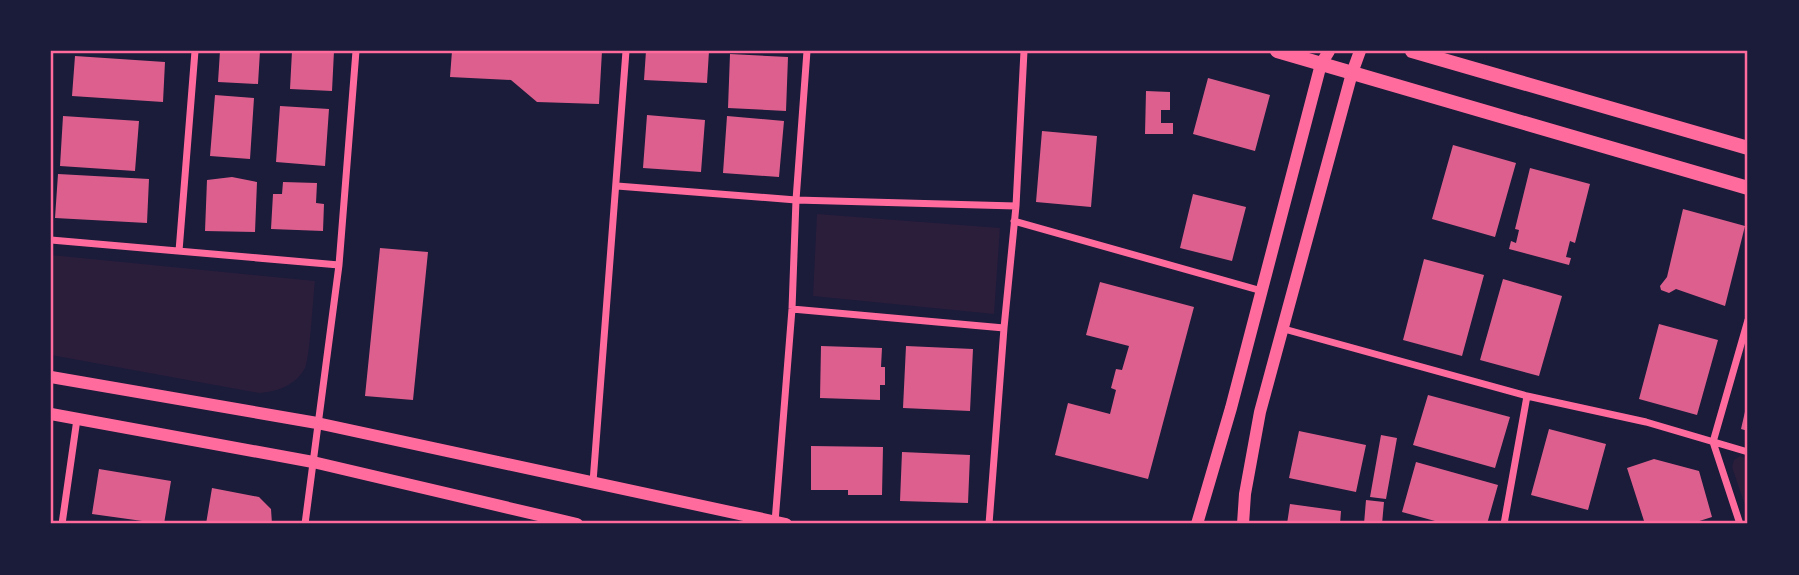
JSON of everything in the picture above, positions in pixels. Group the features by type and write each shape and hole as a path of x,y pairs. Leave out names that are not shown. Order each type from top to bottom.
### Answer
{"main road":[{"path":"1277,51 1748,188"},
{"path":"1412,51 1748,148"}],"street":[{"path":"179,251 195,51"},
{"path":"305,524 339,265 356,51"},
{"path":"593,482 626,51"},
{"path":"51,377 317,423 781,523 796,200 807,51"},
{"path":"989,524 1016,206 1024,51"},
{"path":"1197,524 1262,291 1321,64 1329,51"},
{"path":"1243,524 1245,494 1261,412 1360,51"},
{"path":"617,186 796,200 1016,206"},
{"path":"1014,221 1262,291"},
{"path":"51,240 339,265"},
{"path":"792,309 1004,328"},
{"path":"1740,524 1713,442 1748,320"},
{"path":"1284,329 1527,396 1646,422 1748,453"},
{"path":"1504,524 1527,396"},
{"path":"51,414 313,462 577,524"},
{"path":"62,524 77,419"}],"shaded area":[{"path":"817,214 1000,228 994,314 813,296"},
{"path":"51,255 315,281 305,368 297,379 285,386 259,393 51,355"},
{"path":"1740,456 1748,459 1748,514 1732,467 1734,460"}],"building":[{"path":"220,51 260,51 258,84 218,82"},
{"path":"292,51 334,51 332,91 290,89"},
{"path":"452,51 602,51 599,104 537,102 511,80 450,77"},
{"path":"646,51 709,51 707,83 644,80"},
{"path":"730,54 788,57 786,111 728,108"},
{"path":"75,56 165,62 163,102 72,96"},
{"path":"1208,78 1270,95 1255,151 1193,134"},
{"path":"1146,91 1170,92 1170,110 1161,110 1161,123 1173,123 1173,134 1145,134"},
{"path":"215,95 254,98 250,159 210,156"},
{"path":"280,106 329,109 325,166 276,162"},
{"path":"647,115 705,120 701,172 643,168"},
{"path":"63,116 139,121 135,171 60,166"},
{"path":"727,116 784,121 779,177 723,173"},
{"path":"1042,131 1097,136 1091,207 1036,202"},
{"path":"1453,145 1516,163 1495,237 1432,219"},
{"path":"1530,168 1590,184 1575,243 1570,241 1566,257 1571,258 1569,265 1509,249 1511,241 1516,243 1519,230 1515,229"},
{"path":"58,174 149,179 147,223 55,218"},
{"path":"232,177 257,182 255,232 205,231 207,180"},
{"path":"283,182 317,183 316,203 324,204 323,231 271,229 273,194 282,194"},
{"path":"1193,194 1246,207 1232,261 1180,248"},
{"path":"1683,209 1745,226 1725,306 1676,289 1669,293 1661,290 1660,286 1667,277"},
{"path":"380,248 428,252 413,400 365,396"},
{"path":"1424,259 1484,275 1462,356 1403,340"},
{"path":"1503,279 1562,296 1539,376 1480,360"},
{"path":"1100,282 1194,307 1148,479 1055,455 1068,403 1110,414 1116,390 1111,388 1116,369 1122,370 1129,346 1086,335"},
{"path":"1659,324 1718,340 1697,415 1639,399"},
{"path":"821,346 882,348 881,367 885,367 885,385 880,385 880,400 820,398"},
{"path":"906,346 973,349 970,411 903,408"},
{"path":"1428,395 1510,417 1495,468 1413,445"},
{"path":"1748,404 1748,431 1741,429"},
{"path":"1549,429 1606,444 1588,510 1531,495"},
{"path":"1299,431 1366,445 1356,492 1289,478"},
{"path":"1381,435 1397,438 1386,499 1370,497"},
{"path":"811,446 883,447 882,495 848,495 848,490 811,490"},
{"path":"902,452 970,455 968,503 900,501"},
{"path":"1654,459 1699,471 1712,517 1690,524 1645,524 1627,468"},
{"path":"1416,462 1498,485 1487,524 1446,524 1402,512"},
{"path":"99,469 171,481 164,524 92,514"},
{"path":"212,488 259,497 271,509 272,524 206,524"},
{"path":"1366,500 1384,502 1382,524 1364,524"},
{"path":"1290,504 1341,511 1340,524 1287,524"}]}
